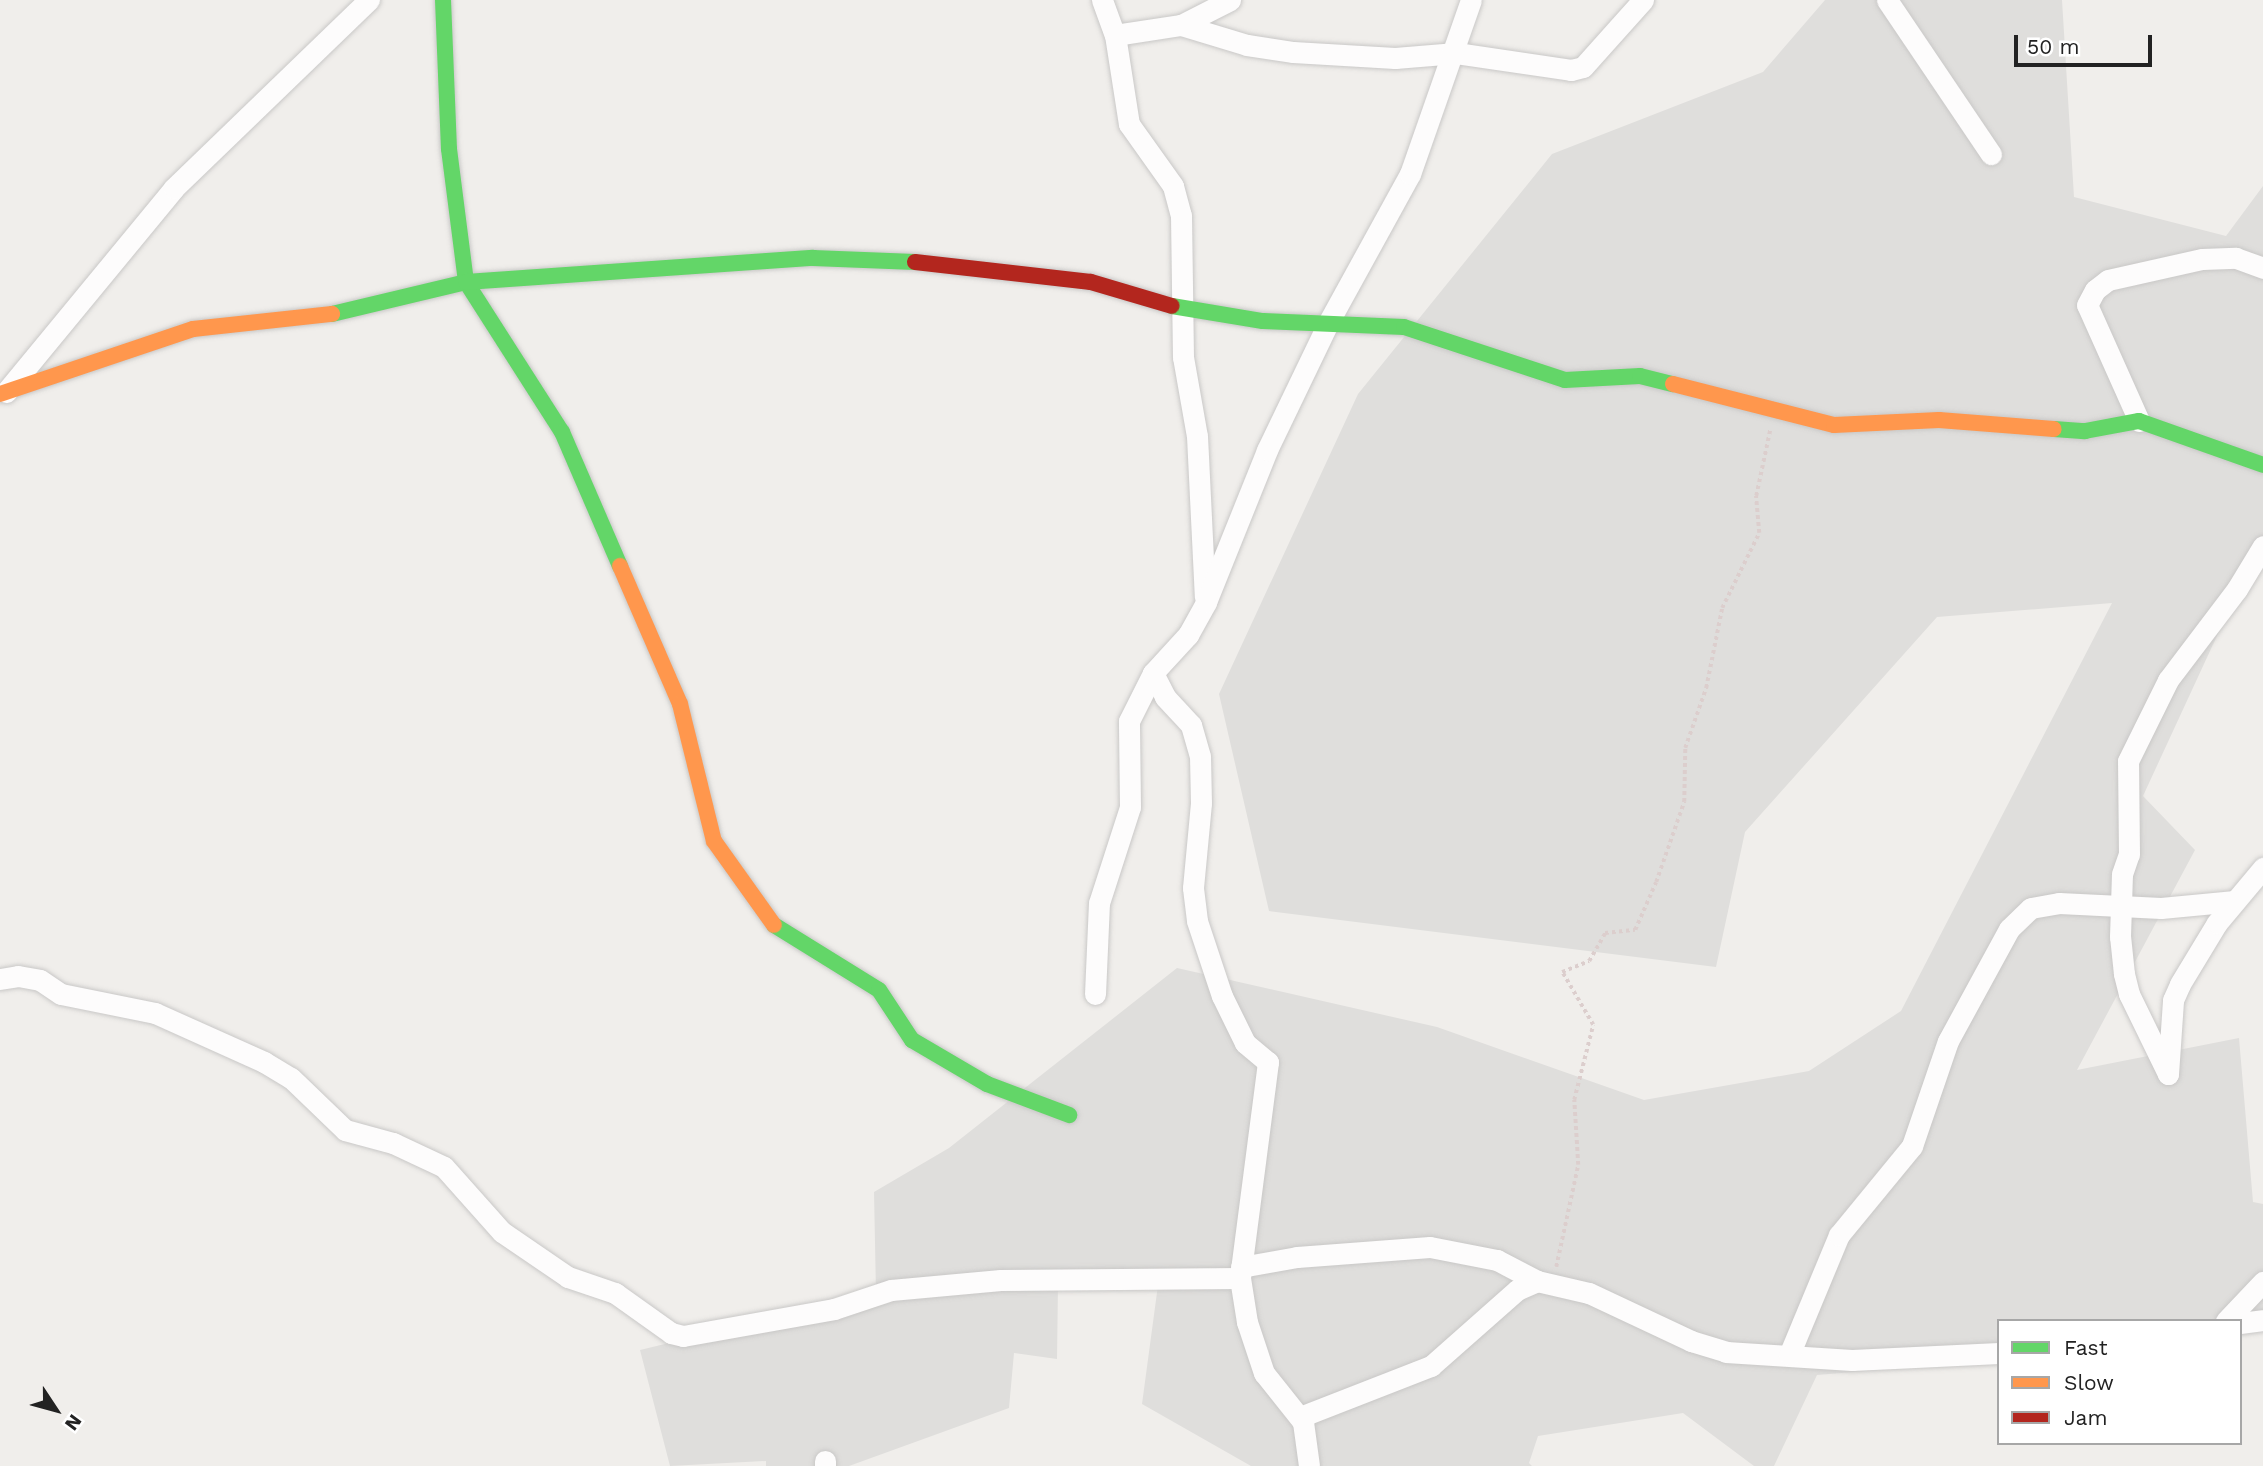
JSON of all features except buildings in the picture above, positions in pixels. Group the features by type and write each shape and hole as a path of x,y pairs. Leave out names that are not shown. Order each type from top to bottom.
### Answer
{"street":[{"path":"3,393 174,188 369,0"},
{"path":"443,0 449,149 466,282 562,432 680,704 714,841 739,881 774,925 879,990 912,1040 986,1084 1069,1115"},
{"path":"1102,0 1115,35 1129,124 1173,186 1181,215 1183,357 1197,436 1206,602"},
{"path":"1115,35 1181,25 1230,0"},
{"path":"1095,994 1099,903 1130,807 1129,721 1153,673 1188,635 1206,602 1266,450 1328,323 1410,174 1456,53 1471,0"},
{"path":"1181,25 1247,45 1293,52 1395,58 1456,53 1571,70 1583,67 1643,0"},
{"path":"1887,0 1991,154"},
{"path":"3,393 193,329 326,316 466,282 813,258 954,264 1091,282 1152,303 1263,321 1404,327 1565,380 1640,376 1777,408 1834,425 1939,420 2085,431 2139,421 2263,465"},
{"path":"2139,421 2087,305 2095,290 2108,280 2202,259 2236,258 2263,268"},
{"path":"2115,425 2118,372"},
{"path":"2263,546 2237,589 2168,680 2136,738 2128,761 2129,854 2122,874 2120,937 2129,994 2168,1074 2173,1000 2203,944 2263,868"},
{"path":"1153,673 1166,697 1191,724 1200,756 1201,803 1193,888 1197,921 1222,996 1245,1043 1268,1062 1241,1273 1247,1322 1264,1373 1300,1418 1309,1466"},
{"path":"1789,1355 1839,1235 1912,1146 1948,1041 2009,929 2031,908 2059,903 2161,908 2235,901"},
{"path":"0,979 18,976 40,980 61,994 155,1013 264,1062 291,1078 345,1130 393,1143 444,1167 502,1232 568,1277 615,1293 671,1334 683,1336 834,1309 904,1289 1001,1280 1241,1273 1297,1257 1430,1247 1497,1260 1726,1352 1852,1360 1997,1353"},
{"path":"1300,1418 1431,1366 1517,1290 1545,1281"},
{"path":"2228,1319 2263,1282"},
{"path":"2242,1323 2263,1320"}],"path":[{"path":"1545,1281 1578,1165 1574,1100 1593,1025 1562,972 1589,961 1605,933 1635,930 1656,882 1684,802 1685,748 1706,688 1722,608 1759,533 1756,496 1777,408"}],"shaded area":[{"path":"1825,0 2062,0 2074,197 2226,236 2263,186 2263,555 2228,612 2143,796 2195,850 2077,1070 2239,1038 2253,1202 2263,1204 2263,1329 2242,1322 2242,1319 1997,1319 1997,1360 1817,1375 1774,1466 1754,1466 1683,1413 1538,1436 1529,1463 1532,1466 1251,1466 1142,1404 1158,1285 1058,1285 1057,1359 1014,1353 1009,1408 849,1466 766,1466 766,1461 670,1466 640,1350 876,1293 874,1192 949,1148 1177,968 1437,1027 1644,1100 1809,1071 1901,1011 2112,603 1937,617 1745,832 1716,967 1269,911 1219,694 1358,394 1552,154 1763,72"}],"traffic: fast":[{"path":"443,0 449,149 466,282 562,432 620,566"},
{"path":"332,314 466,282 813,258 915,262"},
{"path":"1172,306 1263,321 1404,327 1565,380 1640,376 1673,384"},
{"path":"2054,429 2085,431 2139,421 2263,465"},
{"path":"774,925 879,990 912,1040 987,1084 1069,1115"}],"traffic: slow":[{"path":"0,394 193,329 332,314"},
{"path":"1673,384 1834,425 1939,420 2054,429"},
{"path":"620,566 680,704 714,841 774,925"}],"traffic: jam":[{"path":"915,262 1091,282 1172,306"}]}
